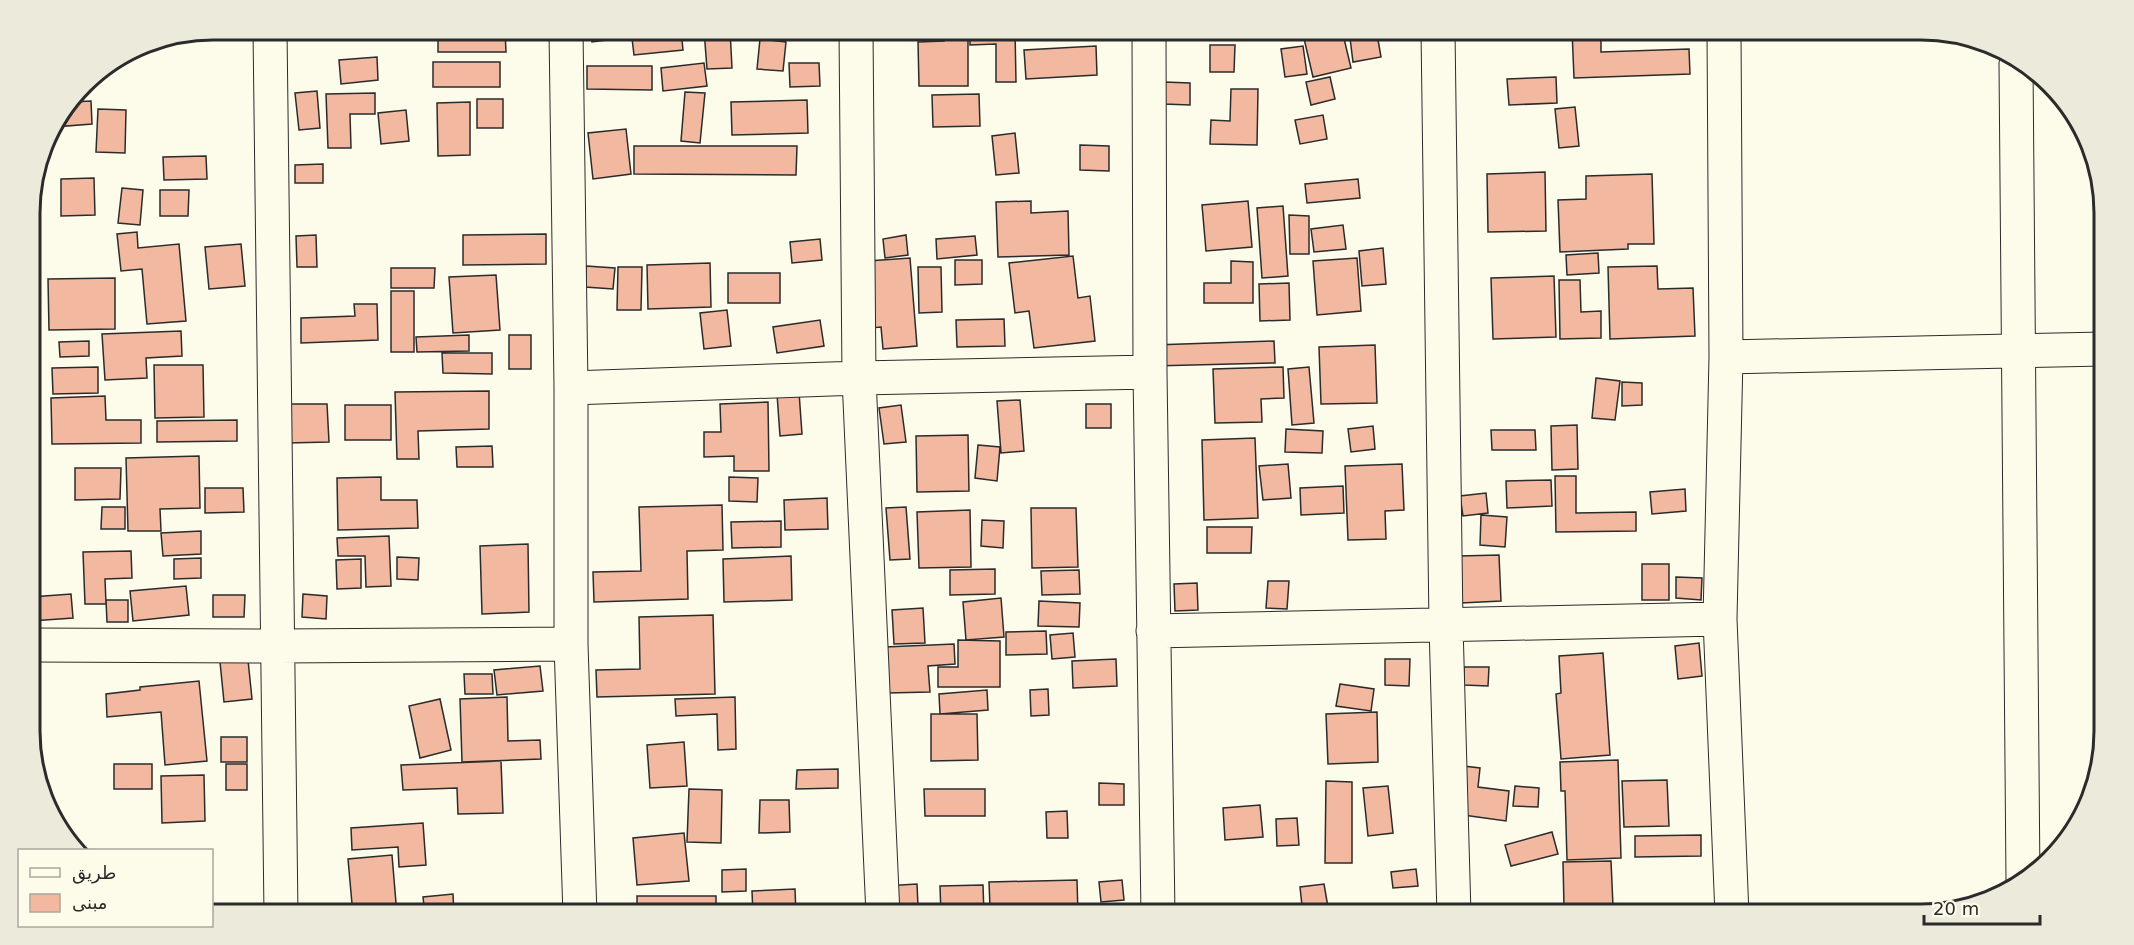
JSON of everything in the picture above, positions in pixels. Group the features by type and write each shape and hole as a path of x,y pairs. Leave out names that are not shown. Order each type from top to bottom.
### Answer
{"street":[{"path":"270,40 281,904"},
{"path":"566,40 571,388 571,644 580,904"},
{"path":"856,40 859,378 883,904"},
{"path":"1149,40 1150,372 1158,904"},
{"path":"1438,40 1446,625 1454,904"},
{"path":"1724,40 1726,357 1720,619 1732,904"},
{"path":"2016,70 2023,871"},
{"path":"1726,357 2094,349"},
{"path":"571,388 859,378 1150,372"},
{"path":"1153,631 1720,619"},
{"path":"40,645 571,644"}],"building":[{"path":"438,40 505,40 506,52 438,52"},
{"path":"632,40 682,40 683,50 634,55"},
{"path":"705,40 731,40 732,68 707,69"},
{"path":"760,40 786,42 783,71 757,69"},
{"path":"968,40 968,86 919,86 918,42"},
{"path":"970,40 1015,40 1016,82 996,82 996,44 970,45"},
{"path":"1304,40 1344,40 1351,68 1313,77"},
{"path":"1350,40 1378,40 1381,57 1353,62"},
{"path":"1572,40 1601,40 1601,52 1689,49 1690,74 1574,78"},
{"path":"1210,45 1235,45 1234,72 1210,72"},
{"path":"1096,46 1097,75 1026,79 1024,50"},
{"path":"1303,46 1307,74 1285,77 1281,49"},
{"path":"377,57 378,80 341,84 339,60"},
{"path":"433,62 500,62 500,87 433,87"},
{"path":"704,63 707,86 663,91 661,68"},
{"path":"789,63 819,63 820,86 790,87"},
{"path":"587,66 652,66 652,90 587,89"},
{"path":"1330,77 1335,99 1311,105 1306,82"},
{"path":"1556,77 1557,103 1509,105 1507,79"},
{"path":"1164,82 1190,83 1190,105 1164,104"},
{"path":"1231,89 1258,89 1257,145 1210,144 1211,120 1230,121"},
{"path":"317,91 320,128 299,130 295,93"},
{"path":"685,92 705,93 700,143 681,141"},
{"path":"375,93 375,114 350,114 351,148 328,148 326,94"},
{"path":"979,94 980,126 933,127 932,95"},
{"path":"477,99 503,99 503,128 477,128"},
{"path":"807,100 808,133 732,135 731,102"},
{"path":"82,101 91,101 92,124 65,126 76,108"},
{"path":"470,102 470,155 438,156 437,103"},
{"path":"1575,107 1579,146 1559,148 1555,109"},
{"path":"98,109 126,110 125,153 96,152"},
{"path":"406,110 409,141 381,144 378,113"},
{"path":"1323,115 1327,139 1300,144 1295,120"},
{"path":"626,129 631,174 593,179 588,133"},
{"path":"1015,133 1019,173 996,175 992,136"},
{"path":"1080,145 1109,146 1109,171 1080,170"},
{"path":"634,146 797,146 796,175 634,174"},
{"path":"206,156 207,179 164,180 163,157"},
{"path":"323,164 323,183 295,183 295,165"},
{"path":"1545,172 1546,231 1488,232 1487,174"},
{"path":"1652,174 1654,244 1628,244 1628,249 1560,252 1558,200 1586,199 1586,176"},
{"path":"94,178 95,215 61,216 61,179"},
{"path":"1358,179 1360,198 1307,203 1305,184"},
{"path":"122,188 143,190 140,225 118,223"},
{"path":"160,190 189,190 188,216 160,216"},
{"path":"1031,201 1031,213 1068,211 1069,255 998,257 996,202"},
{"path":"1248,201 1252,247 1206,251 1202,205"},
{"path":"1283,206 1288,276 1262,278 1257,208"},
{"path":"1289,215 1309,216 1309,254 1290,254"},
{"path":"1343,225 1346,249 1314,252 1311,229"},
{"path":"137,232 138,248 179,244 186,321 147,324 142,269 121,271 117,234"},
{"path":"546,234 546,264 463,265 463,235"},
{"path":"316,235 317,267 297,267 296,236"},
{"path":"906,235 908,255 885,258 883,239"},
{"path":"975,236 977,255 937,259 936,239"},
{"path":"820,239 822,260 792,263 790,242"},
{"path":"241,244 245,286 209,289 205,247"},
{"path":"1383,248 1386,284 1362,286 1359,251"},
{"path":"1598,253 1599,273 1567,275 1566,255"},
{"path":"1073,256 1078,298 1090,296 1095,341 1034,348 1029,311 1015,313 1009,263"},
{"path":"910,258 917,346 883,349 881,327 859,329 854,262"},
{"path":"1357,258 1361,311 1317,315 1313,261"},
{"path":"955,260 982,260 982,284 955,285"},
{"path":"1231,261 1253,262 1253,303 1204,303 1204,283 1231,283"},
{"path":"710,263 711,307 648,309 647,265"},
{"path":"586,266 615,268 613,289 585,287"},
{"path":"1657,266 1658,289 1693,288 1695,336 1610,339 1608,267"},
{"path":"618,267 642,267 641,310 617,310"},
{"path":"918,267 941,267 942,312 919,313"},
{"path":"391,268 435,268 434,288 391,288"},
{"path":"728,273 780,273 780,303 728,303"},
{"path":"496,275 500,330 453,333 449,277"},
{"path":"1554,276 1556,337 1493,339 1491,278"},
{"path":"115,278 115,329 49,330 48,279"},
{"path":"1559,280 1580,280 1581,312 1601,311 1601,338 1560,339"},
{"path":"1289,283 1290,320 1260,321 1259,284"},
{"path":"391,291 414,291 414,352 391,352"},
{"path":"354,304 377,304 378,340 301,343 301,318 355,316"},
{"path":"727,310 731,346 704,349 700,313"},
{"path":"1004,319 1005,346 957,347 956,320"},
{"path":"820,320 824,346 777,353 773,327"},
{"path":"181,331 182,356 146,358 147,378 105,380 102,334"},
{"path":"469,335 469,351 417,352 416,337"},
{"path":"509,335 531,335 531,369 509,369"},
{"path":"89,341 89,356 60,357 59,342"},
{"path":"1274,341 1275,363 1153,366 1153,345"},
{"path":"1375,345 1377,403 1321,404 1319,347"},
{"path":"442,353 492,353 492,374 443,373"},
{"path":"154,365 203,365 204,417 155,418"},
{"path":"98,367 98,393 53,394 52,368"},
{"path":"1283,367 1284,398 1261,399 1262,422 1215,423 1213,369"},
{"path":"1309,367 1314,423 1292,425 1288,369"},
{"path":"1596,378 1620,381 1615,420 1592,418"},
{"path":"1622,382 1642,383 1642,405 1622,406"},
{"path":"489,391 489,429 418,431 419,459 397,459 395,392"},
{"path":"799,392 802,434 780,436 777,394"},
{"path":"105,396 106,420 141,420 141,443 52,444 51,398"},
{"path":"1020,400 1024,451 1001,453 997,401"},
{"path":"768,402 769,471 734,471 734,456 704,457 704,432 721,432 720,404"},
{"path":"287,404 327,404 329,442 287,443"},
{"path":"1086,404 1111,404 1111,428 1086,428"},
{"path":"345,405 391,405 391,440 345,440"},
{"path":"901,405 906,442 884,444 879,408"},
{"path":"237,420 237,441 157,442 157,421"},
{"path":"1577,425 1578,469 1552,470 1551,426"},
{"path":"1373,426 1375,449 1351,452 1348,429"},
{"path":"1286,429 1323,431 1322,453 1285,452"},
{"path":"1491,430 1535,430 1536,450 1492,450"},
{"path":"968,435 969,491 917,492 916,436"},
{"path":"1255,438 1258,518 1204,520 1202,440"},
{"path":"978,445 1000,447 997,481 975,478"},
{"path":"492,446 493,467 457,467 456,447"},
{"path":"199,456 200,508 160,509 161,531 128,531 126,458"},
{"path":"1288,464 1291,498 1263,500 1259,466"},
{"path":"1402,464 1404,510 1385,511 1386,539 1348,540 1345,466"},
{"path":"75,468 121,468 120,499 75,500"},
{"path":"1555,476 1576,476 1576,513 1636,512 1636,531 1556,532"},
{"path":"381,477 381,500 417,500 418,528 338,530 337,478"},
{"path":"729,477 758,478 757,502 729,501"},
{"path":"1551,480 1552,506 1507,508 1506,481"},
{"path":"1343,486 1344,513 1301,515 1300,488"},
{"path":"205,488 243,488 244,512 205,513"},
{"path":"1685,489 1686,511 1652,514 1650,492"},
{"path":"1486,493 1488,513 1463,516 1460,496"},
{"path":"827,498 828,529 785,530 784,500"},
{"path":"722,505 723,550 687,551 688,599 594,602 593,572 641,571 639,507"},
{"path":"102,507 125,507 125,529 101,529"},
{"path":"906,507 910,559 890,560 886,508"},
{"path":"1031,508 1076,508 1078,567 1032,568"},
{"path":"970,510 971,567 919,568 917,512"},
{"path":"1481,515 1507,517 1505,547 1480,545"},
{"path":"982,520 1004,521 1003,548 981,546"},
{"path":"781,521 781,547 732,548 731,522"},
{"path":"1207,527 1252,527 1251,553 1207,553"},
{"path":"201,531 201,554 163,556 161,533"},
{"path":"389,536 391,586 366,587 365,556 338,556 337,538"},
{"path":"528,544 529,612 482,614 480,546"},
{"path":"131,551 132,578 105,579 106,604 85,604 83,552"},
{"path":"1499,555 1501,601 1461,603 1459,556"},
{"path":"791,556 792,600 724,602 723,559"},
{"path":"397,557 419,558 418,580 397,579"},
{"path":"201,558 201,578 174,579 174,559"},
{"path":"361,559 361,588 337,589 336,560"},
{"path":"1642,564 1669,564 1669,600 1642,600"},
{"path":"995,569 995,594 950,595 950,570"},
{"path":"1079,570 1080,594 1042,595 1041,571"},
{"path":"1676,577 1702,578 1701,600 1676,598"},
{"path":"1268,581 1289,581 1287,609 1266,608"},
{"path":"1197,583 1198,610 1175,611 1174,584"},
{"path":"186,586 189,615 133,621 130,591"},
{"path":"71,594 73,618 40,620 40,596"},
{"path":"303,594 327,596 326,619 302,617"},
{"path":"213,595 245,595 244,617 213,617"},
{"path":"1001,598 1004,637 966,640 963,602"},
{"path":"106,600 128,600 128,622 107,622"},
{"path":"1039,601 1080,603 1079,627 1038,626"},
{"path":"923,608 925,643 894,644 892,610"},
{"path":"713,615 715,694 597,697 596,670 640,669 639,617"},
{"path":"1046,631 1047,654 1006,655 1006,632"},
{"path":"1073,633 1075,657 1052,659 1050,635"},
{"path":"958,640 1000,641 1000,687 938,687 938,667 958,667"},
{"path":"1699,643 1702,676 1678,679 1675,646"},
{"path":"954,644 955,664 928,666 930,692 887,693 885,647"},
{"path":"1603,653 1610,755 1561,759 1556,694 1561,693 1559,656"},
{"path":"1116,659 1117,686 1073,688 1072,661"},
{"path":"1385,659 1410,659 1409,686 1385,685"},
{"path":"248,660 252,699 224,702 220,662"},
{"path":"540,666 543,691 497,695 494,670"},
{"path":"1464,667 1489,667 1488,686 1464,685"},
{"path":"464,674 492,674 493,694 465,694"},
{"path":"199,681 207,761 165,765 161,712 107,717 106,694 140,690 140,687"},
{"path":"1340,684 1374,689 1371,711 1336,706"},
{"path":"1048,689 1049,715 1031,716 1030,690"},
{"path":"987,690 988,710 940,714 939,694"},
{"path":"507,697 508,741 540,740 541,759 462,762 460,699"},
{"path":"735,697 736,749 718,750 717,714 676,716 675,699"},
{"path":"440,699 451,750 420,758 409,706"},
{"path":"1377,712 1378,762 1328,764 1326,714"},
{"path":"931,714 977,714 978,760 931,761"},
{"path":"221,737 247,737 247,762 221,762"},
{"path":"684,742 687,786 650,788 647,745"},
{"path":"1618,760 1621,858 1567,860 1565,791 1561,791 1560,762"},
{"path":"501,761 503,813 458,814 457,788 403,790 401,765"},
{"path":"114,764 152,764 152,789 114,789"},
{"path":"226,764 247,764 247,790 226,790"},
{"path":"1455,765 1480,768 1478,787 1509,791 1506,821 1449,813"},
{"path":"838,769 838,788 796,789 797,770"},
{"path":"204,775 205,821 162,823 161,776"},
{"path":"1667,780 1669,826 1624,827 1622,781"},
{"path":"1326,781 1352,782 1352,863 1325,863"},
{"path":"1099,783 1124,784 1124,805 1099,805"},
{"path":"1388,786 1393,833 1368,836 1363,788"},
{"path":"1515,786 1539,788 1538,807 1513,806"},
{"path":"689,789 722,790 721,843 687,842"},
{"path":"924,789 985,789 985,816 925,816"},
{"path":"760,800 789,800 790,832 759,833"},
{"path":"1260,805 1263,837 1225,840 1223,808"},
{"path":"1067,811 1068,838 1047,838 1046,812"},
{"path":"1297,818 1299,845 1277,846 1276,819"},
{"path":"423,823 426,865 399,867 398,847 352,850 351,828"},
{"path":"1552,832 1558,854 1511,866 1505,845"},
{"path":"684,833 689,881 637,885 633,838"},
{"path":"1701,835 1701,856 1635,857 1635,836"},
{"path":"392,855 396,904 352,904 348,859"},
{"path":"1611,861 1613,904 1564,904 1563,862"},
{"path":"746,869 746,891 722,892 722,870"},
{"path":"1416,869 1418,886 1393,888 1391,872"},
{"path":"1077,880 1078,904 990,904 989,882"},
{"path":"1122,880 1124,900 1101,902 1099,882"},
{"path":"917,884 918,904 885,904 884,886"},
{"path":"1324,884 1327,904 1302,904 1300,887"},
{"path":"983,885 984,904 941,904 940,886"},
{"path":"795,889 796,904 753,904 752,891"},
{"path":"453,894 453,904 424,904 423,897"},
{"path":"637,896 716,896 716,904 637,904"}]}
